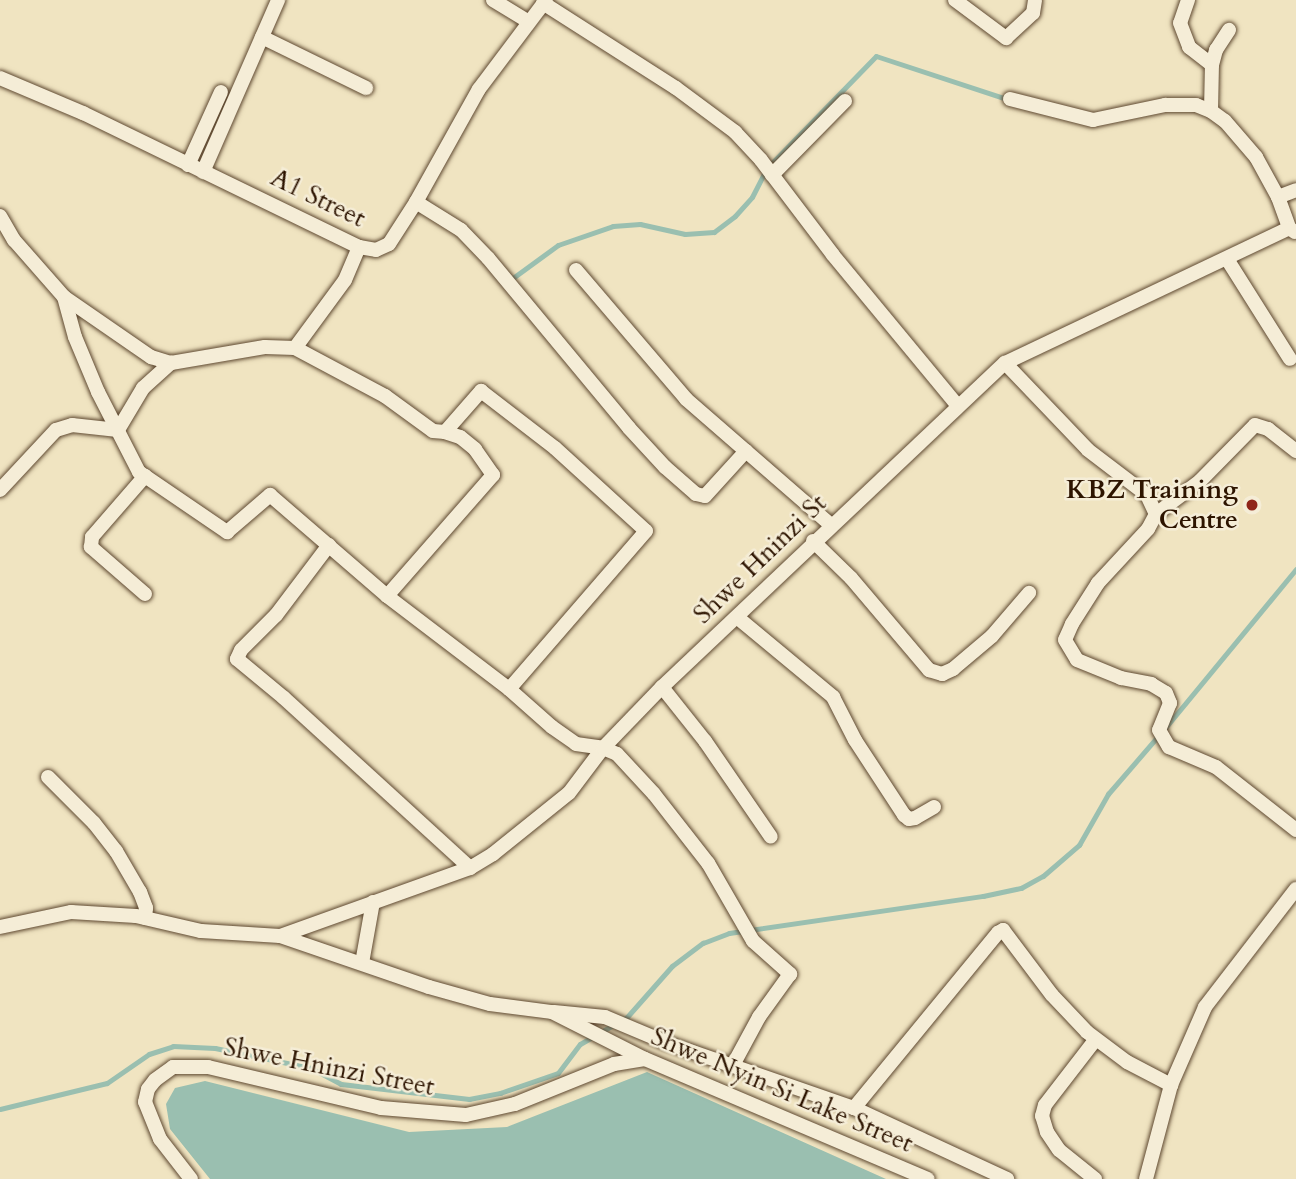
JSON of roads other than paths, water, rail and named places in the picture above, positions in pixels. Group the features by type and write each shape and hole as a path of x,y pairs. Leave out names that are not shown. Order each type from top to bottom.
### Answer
{"street":[{"path":"203,172 278,0"},
{"path":"493,0 530,22"},
{"path":"955,0 1006,38 1033,13 1034,0"},
{"path":"1188,0 1180,23 1189,47 1212,65"},
{"path":"544,2 704,107 761,160 957,405"},
{"name":"A1 Street","path":"0,78 83,113 188,165 279,205 359,247 376,250 389,244 416,202 479,89 544,2"},
{"path":"1211,111 1212,65 1216,50 1229,30"},
{"path":"262,37 366,88"},
{"path":"188,165 221,92"},
{"path":"1010,99 1093,120 1164,105 1196,106 1211,111 1225,121 1256,157 1293,230"},
{"path":"771,174 845,101"},
{"path":"1278,197 1296,190"},
{"path":"416,202 461,230 488,258 629,428 665,467 696,494 705,496 747,451"},
{"path":"0,216 14,240 64,297 151,357 171,363 265,347 295,348 385,396 433,431 460,437 475,449 493,475 387,596"},
{"name":"Shwe Hninzi St","path":"280,936 470,868 540,819 569,793 603,748 662,687 738,618 813,541 1005,363 1293,230"},
{"path":"295,348 345,280 359,247"},
{"path":"1227,259 1290,359"},
{"path":"576,270 686,399 831,525"},
{"path":"64,297 75,337 98,392 139,472 228,532 270,495 387,596 509,688 576,744 603,748 617,754 654,794 708,863 739,911 753,941 790,974 770,999 733,1065"},
{"path":"118,430 143,388 171,363"},
{"path":"1005,363 1088,450 1147,495 1156,514"},
{"path":"445,432 481,391 555,448 646,531 509,688"},
{"path":"0,490 56,430 72,425 118,430"},
{"path":"1296,451 1268,429 1255,425 1200,481 1156,514 1148,529 1098,583 1065,640 1077,660 1121,678 1152,684 1166,693 1170,703 1162,735 1170,747 1216,766 1296,830"},
{"path":"145,476 92,537 92,547 145,594"},
{"path":"813,541 851,578 929,670 942,674 953,669 992,636 1029,593"},
{"path":"328,545 276,615 241,650 237,659 284,698 470,868"},
{"path":"738,618 833,697 855,740 904,815 909,819 915,818 934,807"},
{"path":"662,687 705,741 771,837"},
{"path":"48,777 94,823 116,852 140,892 146,908 145,918"},
{"path":"1146,1179 1171,1084 1205,1007 1296,889"},
{"path":"362,963 373,902"},
{"path":"0,927 71,912 145,918 201,931 280,936 429,987 490,1004 605,1017 854,1108 1007,1179"},
{"path":"854,1108 1003,930 1052,996 1096,1039 1127,1062 1171,1084"},
{"name":"Shwe Nyin Si Lake Street","path":"552,1012 645,1059 928,1179"},
{"path":"1095,1179 1059,1150 1046,1132 1042,1116 1045,1105 1096,1039"},
{"name":"Shwe Hninzi Street","path":"191,1179 160,1139 145,1102 148,1089 155,1080 173,1067 208,1067 382,1108 456,1115 515,1104 614,1064 645,1059"}],"waterway":[{"path":"510,280 558,245 613,226 640,224 685,234 714,232 735,216 752,197 767,168 876,56 1007,99"},
{"path":"1165,728 1296,569"},
{"path":"0,1109 107,1083 149,1054 173,1046 215,1048 311,1068 341,1084 469,1099 500,1093 558,1073 580,1044 627,1017 672,966 703,943 729,933 983,896 1021,888 1043,876 1079,845 1108,794 1159,735"}],"place":[{"name":"KBZ Training Centre","path":"1252,505"}]}
